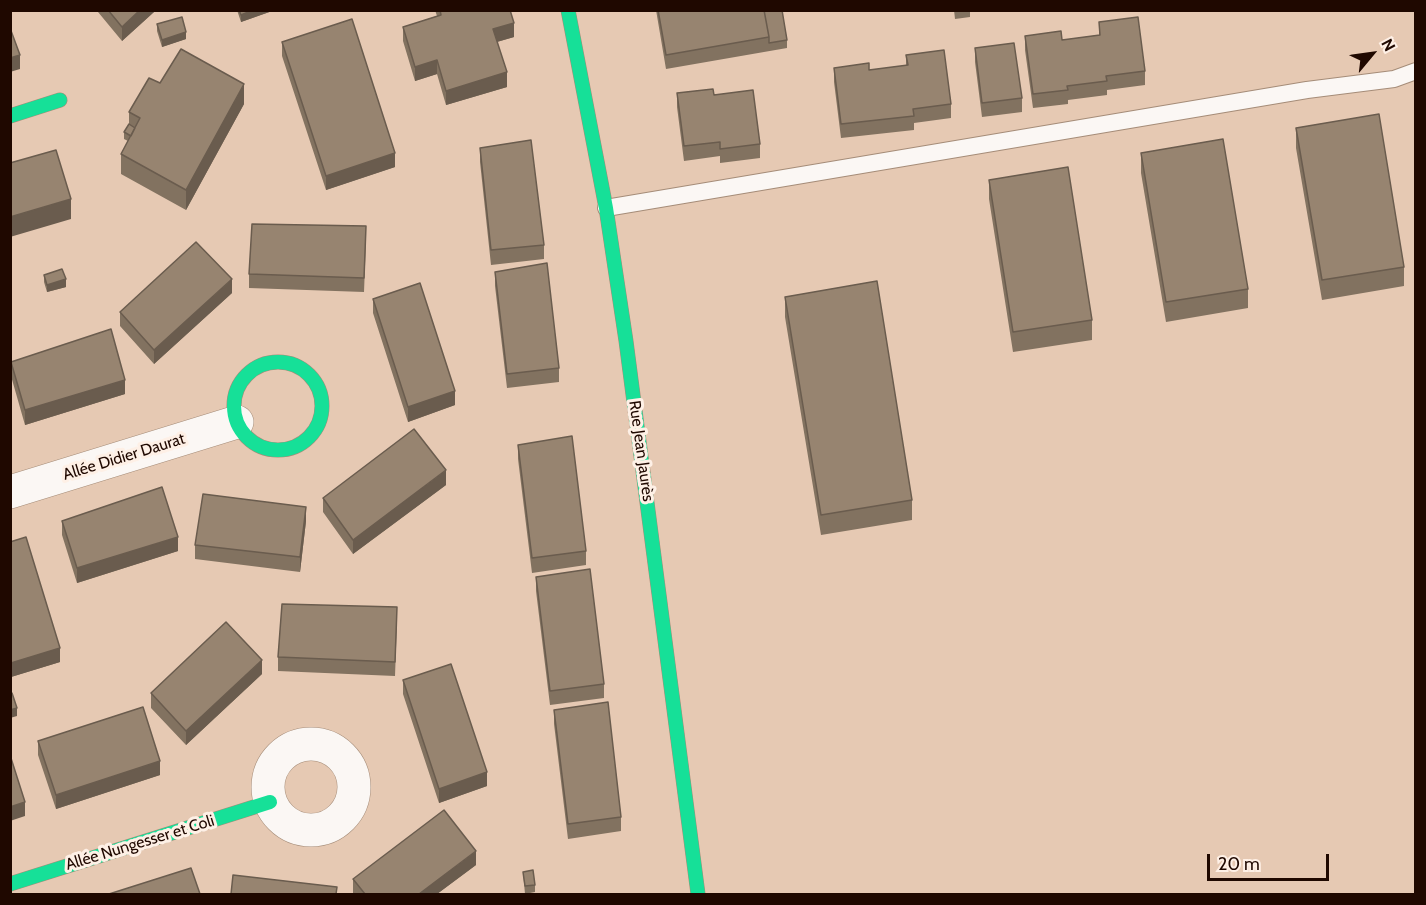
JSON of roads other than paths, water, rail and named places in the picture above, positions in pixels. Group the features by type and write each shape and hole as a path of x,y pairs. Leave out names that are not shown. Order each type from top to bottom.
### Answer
{"street":[{"name":"Rue Jean Jaurès","path":"568,10 606,208 673,691 698,894"},
{"path":"10,116 60,100"},
{"path":"281,361 295,364 308,372 317,383 322,398 323,412 318,426 309,438 297,446 283,450 268,449 256,444 244,434 237,422 234,407 236,393 242,379 253,369 267,362 281,361"},
{"name":"Allée Didier Daurat","path":"10,492 237,422"},
{"name":"Allée Nungesser et Coli","path":"10,884 270,802"}],"lane":[{"path":"606,208 1307,90 1394,79 1416,71"}]}
